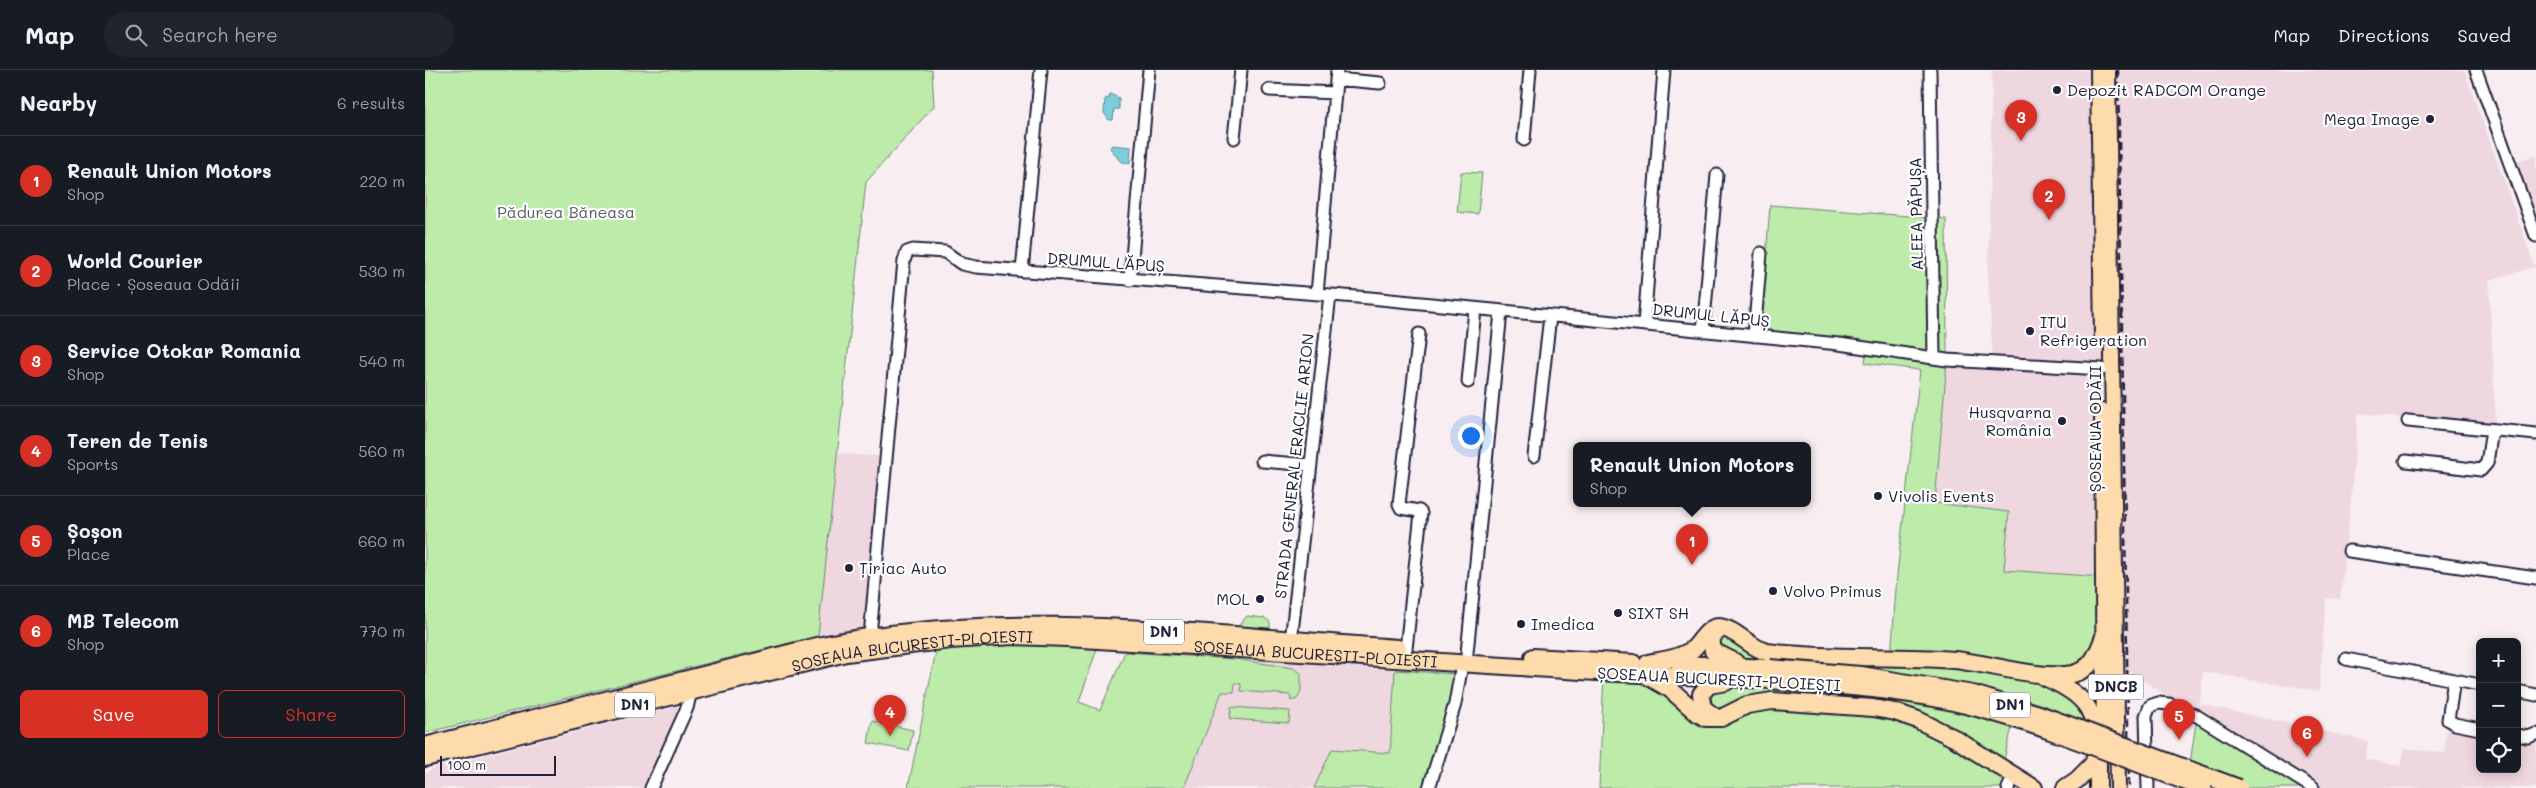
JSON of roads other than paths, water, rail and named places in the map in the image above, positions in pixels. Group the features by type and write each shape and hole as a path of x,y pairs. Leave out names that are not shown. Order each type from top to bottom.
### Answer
{"highway":[{"name":"ȘOSEAUA BUCUREȘTI-PLOIEȘTI","path":"425,746 817,646 870,636 954,627 1015,624 1291,640 1406,649 1464,659"},
{"path":"2034,788 2011,782 1954,738 1918,720 1881,709 1772,701 1747,705 1721,718 1711,719 1701,716 1646,669 1686,653 1711,630 1717,627 1723,628 1753,648 1767,652 1947,660 2049,674 2073,674 2087,667 2095,659 2103,639"},
{"path":"1723,628 1716,631 1711,638 1713,652 1751,673"},
{"name":"ȘOSEAUA BUCUREȘTI-PLOIEȘTI","path":"425,758 846,653 938,641 1014,636 1646,669 1770,674 1861,675 1973,694 2039,714 2239,788"},
{"path":"1721,718 1710,715 1703,708 1701,699 1703,691 1709,685 1751,673"},
{"path":"2032,673 2069,688 2087,705 2095,724 2098,778"},
{"name":"ȘOSEAUA BUCUREȘTI-PLOIEȘTI","path":"1770,674 1969,706 2034,726 2203,788"},
{"path":"2049,674 2080,690 2097,714 2098,778"},
{"path":"2066,788 2077,780 2098,778"},
{"path":"2066,788 2080,786 2088,788"}],"main road":[{"name":"ȘOSEAUA ODĂII","path":"2098,70 2105,788"},
{"name":"ȘOSEAUA ODĂII","path":"2108,70 2118,788"}],"street":[{"path":"1022,271 1041,70"},
{"path":"1130,280 1149,70"},
{"path":"1234,138 1241,70"},
{"path":"1524,140 1530,70"},
{"path":"1644,325 1664,70"},
{"name":"ALEEA PĂPUȘA","path":"1930,70 1934,358"},
{"path":"2476,70 2536,236"},
{"path":"1317,294 1337,75 1380,83"},
{"path":"1269,90 1335,93"},
{"path":"1703,331 1717,175"},
{"name":"DRUMUL LĂPUȘ","path":"870,636 904,261 907,252 913,250 945,252 962,264 976,268 1330,295 1839,344 1934,358 1993,364 2102,369"},
{"path":"1754,336 1761,253"},
{"name":"STRADA GENERAL ERACLIE ARION","path":"1291,640 1330,295"},
{"path":"1468,382 1475,309"},
{"path":"1429,788 1455,704 1464,659 1501,312"},
{"path":"1534,456 1550,316"},
{"name":"ȘOSEAUA BUCUREȘTI-PLOIEȘTI","path":"1406,649 1421,513 1401,508 1399,504 1419,334"},
{"path":"2408,421 2536,434"},
{"path":"2406,461 2481,470 2487,463 2492,430"},
{"path":"1261,461 1311,466"},
{"path":"2349,551 2536,578"},
{"path":"2346,659 2476,684"},
{"path":"2454,680 2448,720 2455,724 2476,728"},
{"path":"651,788 687,708 691,691"},
{"path":"2521,692 2536,694"},
{"path":"2148,788 2145,716 2150,706 2158,703 2173,705 2197,716 2313,788"},
{"path":"2521,736 2527,737 2536,734"}],"water":[{"path":"1110,94 1119,98 1119,109 1114,109 1113,120 1109,120 1104,113 1105,99 1109,98"},
{"path":"1112,145 1131,147 1130,164 1120,161 1110,148"}],"railway":[{"path":"2118,70 2129,788"}],"place":[{"name":"Depozit RADCOM Orange","path":"2057,90"},
{"name":"Mega Image","path":"2430,119"},
{"name":"Service Otokar Romania","path":"2021,141"},
{"name":"World Courier","path":"2049,220"},
{"name":"ITU Refrigeration","path":"2030,331"},
{"name":"Husqvarna România","path":"2062,421"},
{"name":"Vivolis Events","path":"1878,496"},
{"name":"Renault Union Motors","path":"1692,565"},
{"name":"Țiriac Auto","path":"849,568"},
{"name":"Volvo Primus","path":"1773,591"},
{"name":"MOL","path":"1260,599"},
{"name":"SIXT SH","path":"1618,613"},
{"name":"Imedica","path":"1521,624"},
{"name":"Teren de Tenis","path":"890,736"},
{"name":"Șoșon","path":"2179,740"},
{"name":"MB Telecom","path":"2307,757"}],"park label":[{"name":"Pădurea Băneasa","path":"566,212"}]}
